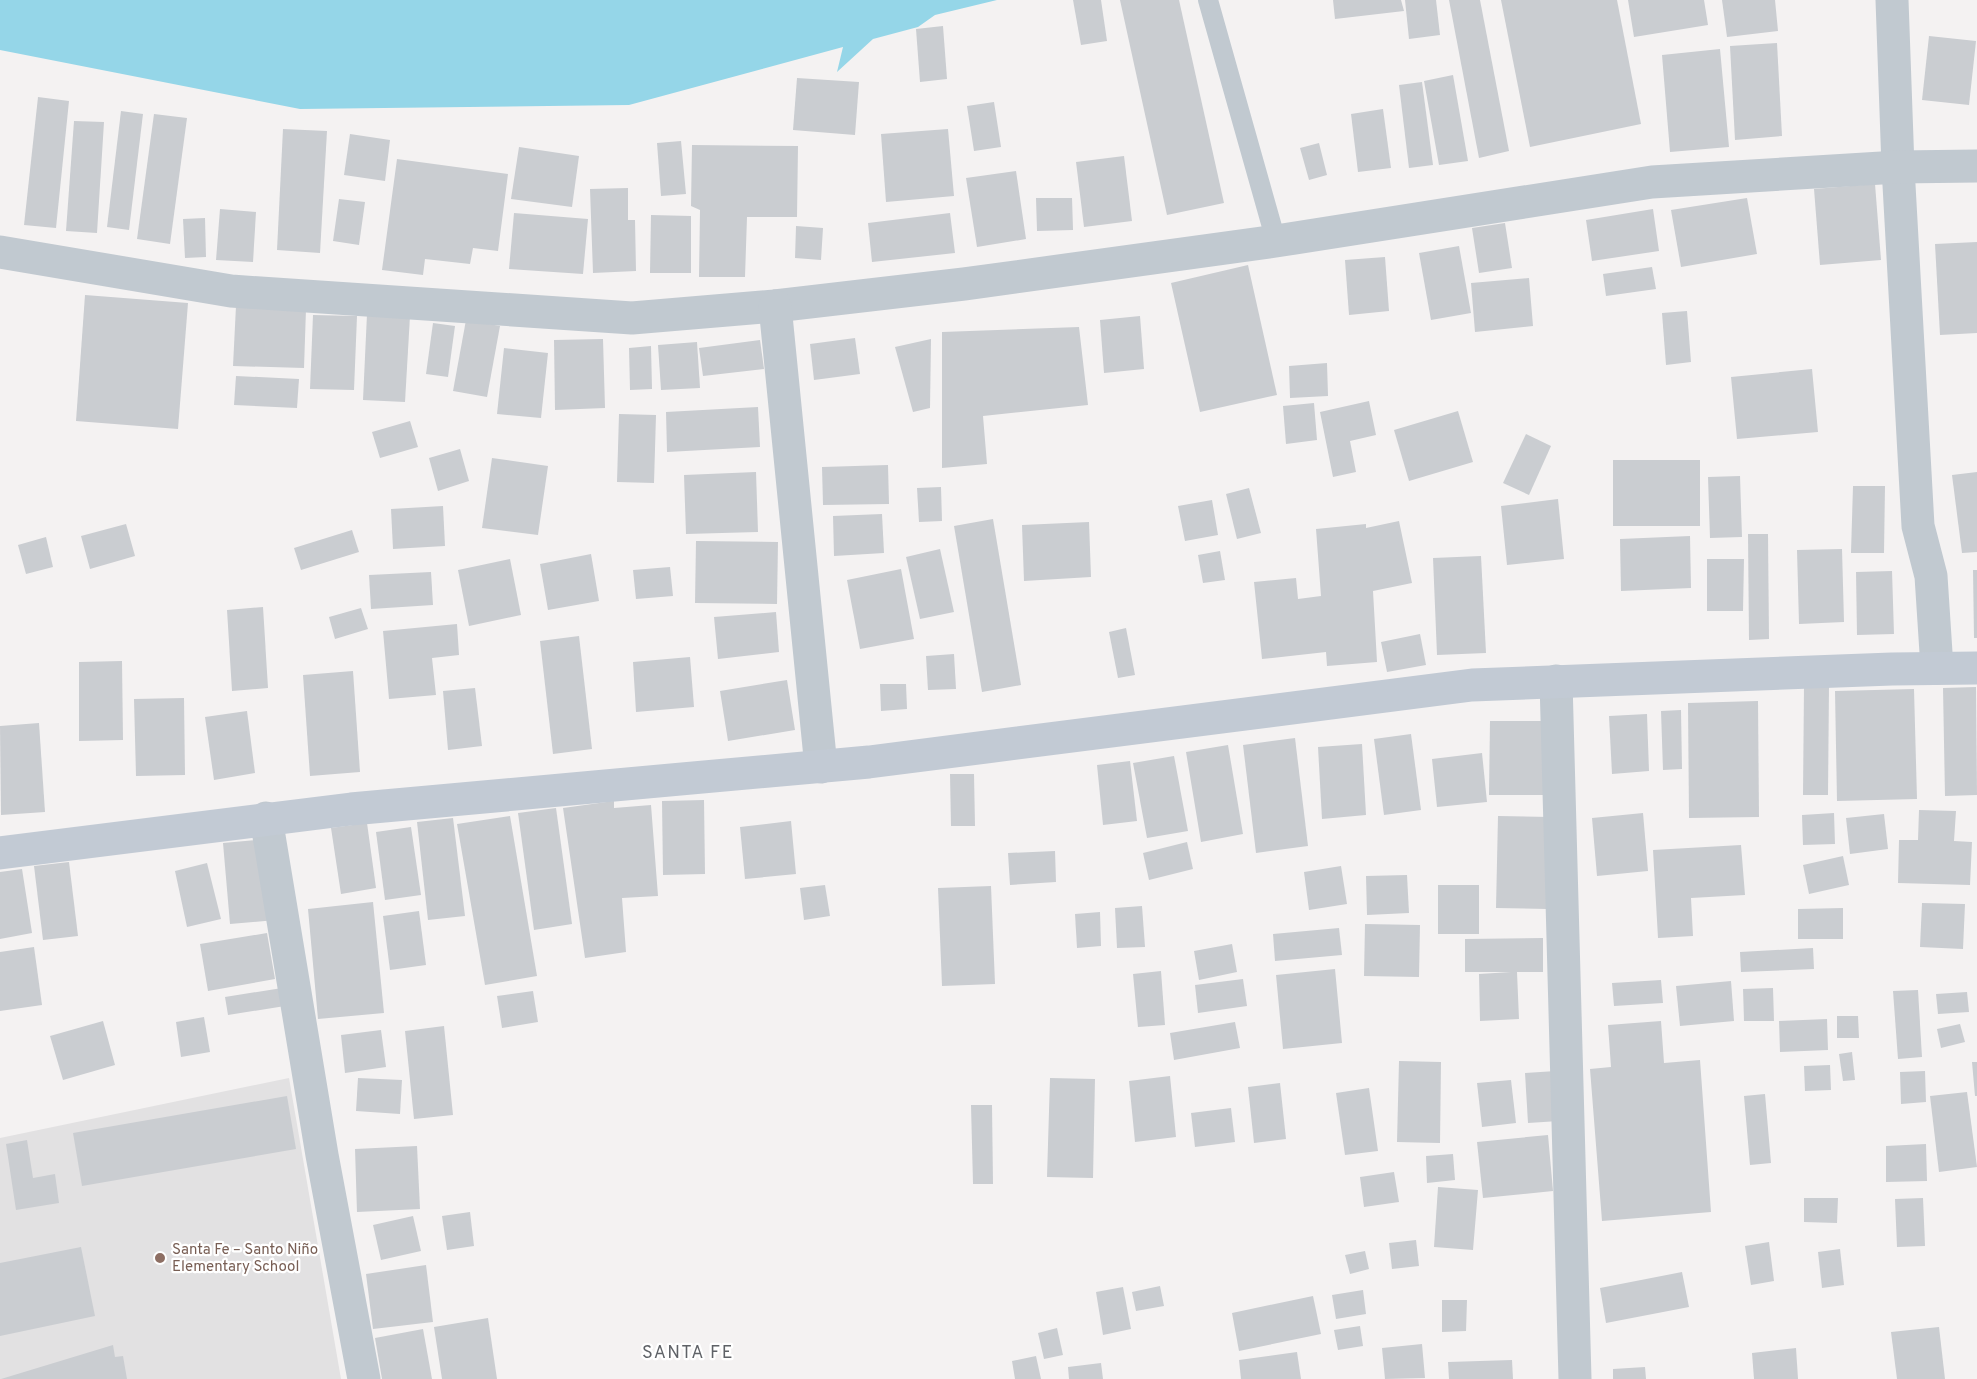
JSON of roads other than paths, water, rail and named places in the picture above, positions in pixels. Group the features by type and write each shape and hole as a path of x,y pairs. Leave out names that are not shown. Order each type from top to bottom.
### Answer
{"street":[{"path":"1892,0 1898,167 1918,526 1931,576 1937,668"},
{"path":"0,252 231,291 632,318 775,306 964,284 1276,241 1652,182 1898,167 1977,166"},
{"path":"775,306 821,767"},
{"path":"0,853 266,818 821,767 1472,685 1977,668"},
{"path":"1556,681 1575,1379"},
{"path":"266,818 321,1155 364,1379"}],"lane":[{"path":"1208,0 1276,241"}],"water":[{"path":"0,0 997,0 935,15 918,27 873,39 837,72 843,47 629,105 300,109 0,50"}],"place":[{"name":"Santa Fe – Santo Niño Elementary School","path":"160,1258"}],"district":[{"name":"SANTA FE","path":"688,1352"}]}
